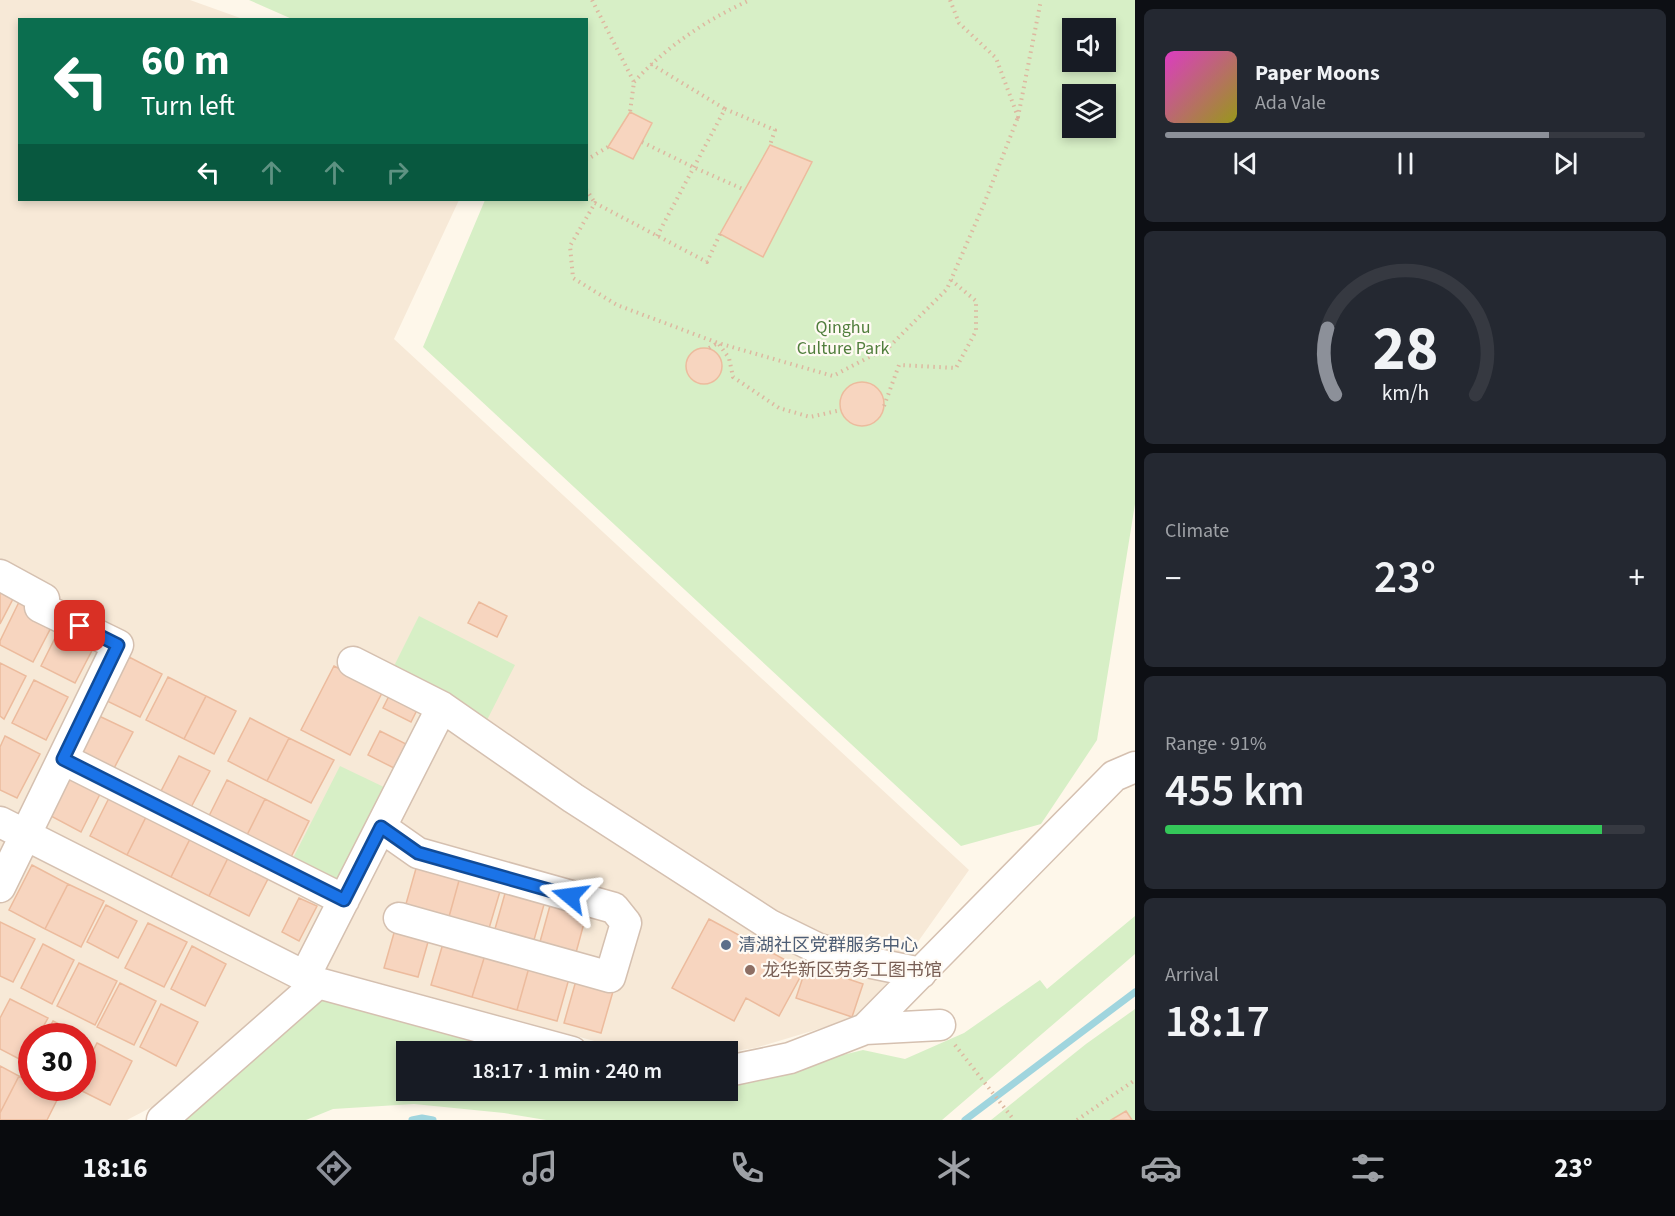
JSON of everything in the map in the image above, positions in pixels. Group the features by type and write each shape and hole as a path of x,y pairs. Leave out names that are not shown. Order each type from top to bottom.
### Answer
{"street":[{"path":"0,574 44,599 40,607 118,645 63,759 13,829 0,888"},
{"path":"353,662 442,707 573,798 770,925 819,950 921,973"},
{"path":"162,1120 312,979 344,900 442,707"},
{"path":"63,759 344,900"},
{"path":"865,1029 1114,776 1135,767"},
{"path":"381,827 418,853 614,908 626,923 610,977 399,918"},
{"path":"13,829 312,979 533,1041"},
{"path":"738,1069 790,1058 865,1029 940,1025"}],"path":[{"path":"592,0 634,82 630,112"},
{"path":"634,82 679,40 723,13 750,0"},
{"path":"950,0 959,23 996,58 1018,117"},
{"path":"595,203 570,246 573,278 617,304 718,343 833,376 890,346 947,289 1018,117 1041,0"},
{"path":"651,64 725,109 775,130 770,145"},
{"path":"657,236 725,109"},
{"path":"642,142 693,168 745,190"},
{"path":"588,159 608,147"},
{"path":"588,192 595,203 707,262 720,234"},
{"path":"884,406 899,365 956,368 976,331 976,301 951,280"},
{"path":"709,348 718,343"},
{"path":"718,343 729,358 733,377 779,408 810,417 841,410"},
{"path":"940,1025 1014,1120"},
{"path":"1077,1120 1135,1080"}],"shaded area":[{"path":"0,0 190,0 240,18 18,18 18,201 459,201 394,339 969,870 895,974 855,1018 755,1048 738,1051 738,1041 594,1041 329,969 167,1099 127,1120 0,1120"}],"green space":[{"name":"Qinghu Culture Park","path":"249,0 1135,0 1135,504 1097,740 1041,824 961,846 423,347 485,201 588,201 588,18 290,18"},
{"path":"419,616 515,665 486,722 390,674"},
{"path":"340,766 388,789 338,886 291,862"},
{"path":"1135,916 1135,954 942,1120 546,1120 504,1113 414,1104 333,1109 306,1120 172,1120 311,1006 330,998 486,1041 396,1041 396,1101 738,1101 738,1081 863,1050 905,1059 964,1033 1040,980 1047,989"},
{"path":"1135,1009 1135,1120 991,1120 1086,1044"}],"building":[{"path":"630,112 652,123 633,159 608,147"},
{"path":"770,145 812,162 763,257 720,234"},
{"path":"704,348 717,353 722,366 717,379 704,384 691,379 686,366 691,353"},
{"path":"862,382 877,389 884,404 877,419 862,426 847,419 840,404 847,389"},
{"path":"0,590 14,597 0,624"},
{"path":"20,600 56,618 33,662 0,645"},
{"path":"479,602 507,616 497,637 468,623"},
{"path":"63,622 98,639 75,683 41,666"},
{"path":"129,657 162,674 140,717 107,701"},
{"path":"0,663 26,676 4,719 0,716"},
{"path":"334,666 383,691 350,755 301,730"},
{"path":"168,677 206,696 184,739 146,720"},
{"path":"34,680 68,697 46,740 12,723"},
{"path":"392,690 420,704 411,722 383,708"},
{"path":"206,696 236,711 214,754 184,739"},
{"path":"99,716 133,732 111,774 78,757"},
{"path":"250,718 289,738 267,781 228,761"},
{"path":"380,731 406,744 394,768 368,755"},
{"path":"5,736 40,754 17,798 0,790 0,747"},
{"path":"289,738 334,760 311,803 267,781"},
{"path":"179,756 210,771 188,813 158,797"},
{"path":"71,772 103,788 81,832 49,815"},
{"path":"227,780 265,799 244,841 206,822"},
{"path":"112,792 149,811 127,855 90,836"},
{"path":"265,799 309,821 288,863 244,841"},
{"path":"149,811 193,833 171,877 127,855"},
{"path":"193,833 231,852 209,896 171,877"},
{"path":"231,852 271,873 249,916 209,896"},
{"path":"32,865 68,884 45,929 9,910"},
{"path":"417,865 460,877 447,924 404,911"},
{"path":"460,877 501,888 487,935 447,924"},
{"path":"68,884 104,901 81,947 45,929"},
{"path":"506,890 545,901 532,947 493,936"},
{"path":"299,898 317,906 299,941 282,932"},
{"path":"551,902 587,912 574,960 538,949"},
{"path":"106,905 137,921 118,958 87,942"},
{"name":"清湖社区党群服务中心","path":"709,919 804,970 779,1016 746,998 734,1021 672,988"},
{"path":"0,922 35,939 13,982 0,976"},
{"path":"148,923 187,942 164,987 125,968"},
{"path":"396,926 430,935 418,977 384,968"},
{"path":"444,940 486,952 472,997 431,985"},
{"path":"43,944 74,960 52,1004 21,988"},
{"path":"192,946 226,964 205,1006 171,989"},
{"path":"486,952 530,964 517,1010 472,997"},
{"path":"79,963 117,981 96,1023 91,1023 57,1006"},
{"path":"530,964 570,975 557,1021 517,1010"},
{"path":"807,965 863,984 852,1017 796,998"},
{"path":"577,977 614,988 601,1033 564,1023"},
{"path":"120,983 156,1001 134,1045 97,1027"},
{"path":"10,999 48,1018 45,1023 18,1023 18,1058 0,1049 0,1018"},
{"path":"161,1004 198,1022 176,1066 140,1047"},
{"path":"97,1043 132,1061 110,1105 96,1098"},
{"path":"0,1066 18,1075 18,1078 0,1113"},
{"path":"18,1078 18,1101 56,1101 47,1120 0,1120 0,1113"},
{"path":"1126,1111 1132,1120 1111,1120"}],"waterway":[{"path":"965,1120 1135,992"},
{"path":"412,1120 422,1118 433,1120"}],"place":[{"name":"清湖社区党群服务中心","path":"726,945"},
{"name":"龙华新区劳务工图书馆","path":"750,970"}],"route":[{"path":"80,626 118,645 63,759 344,900 381,827 418,853 570,896"}]}
